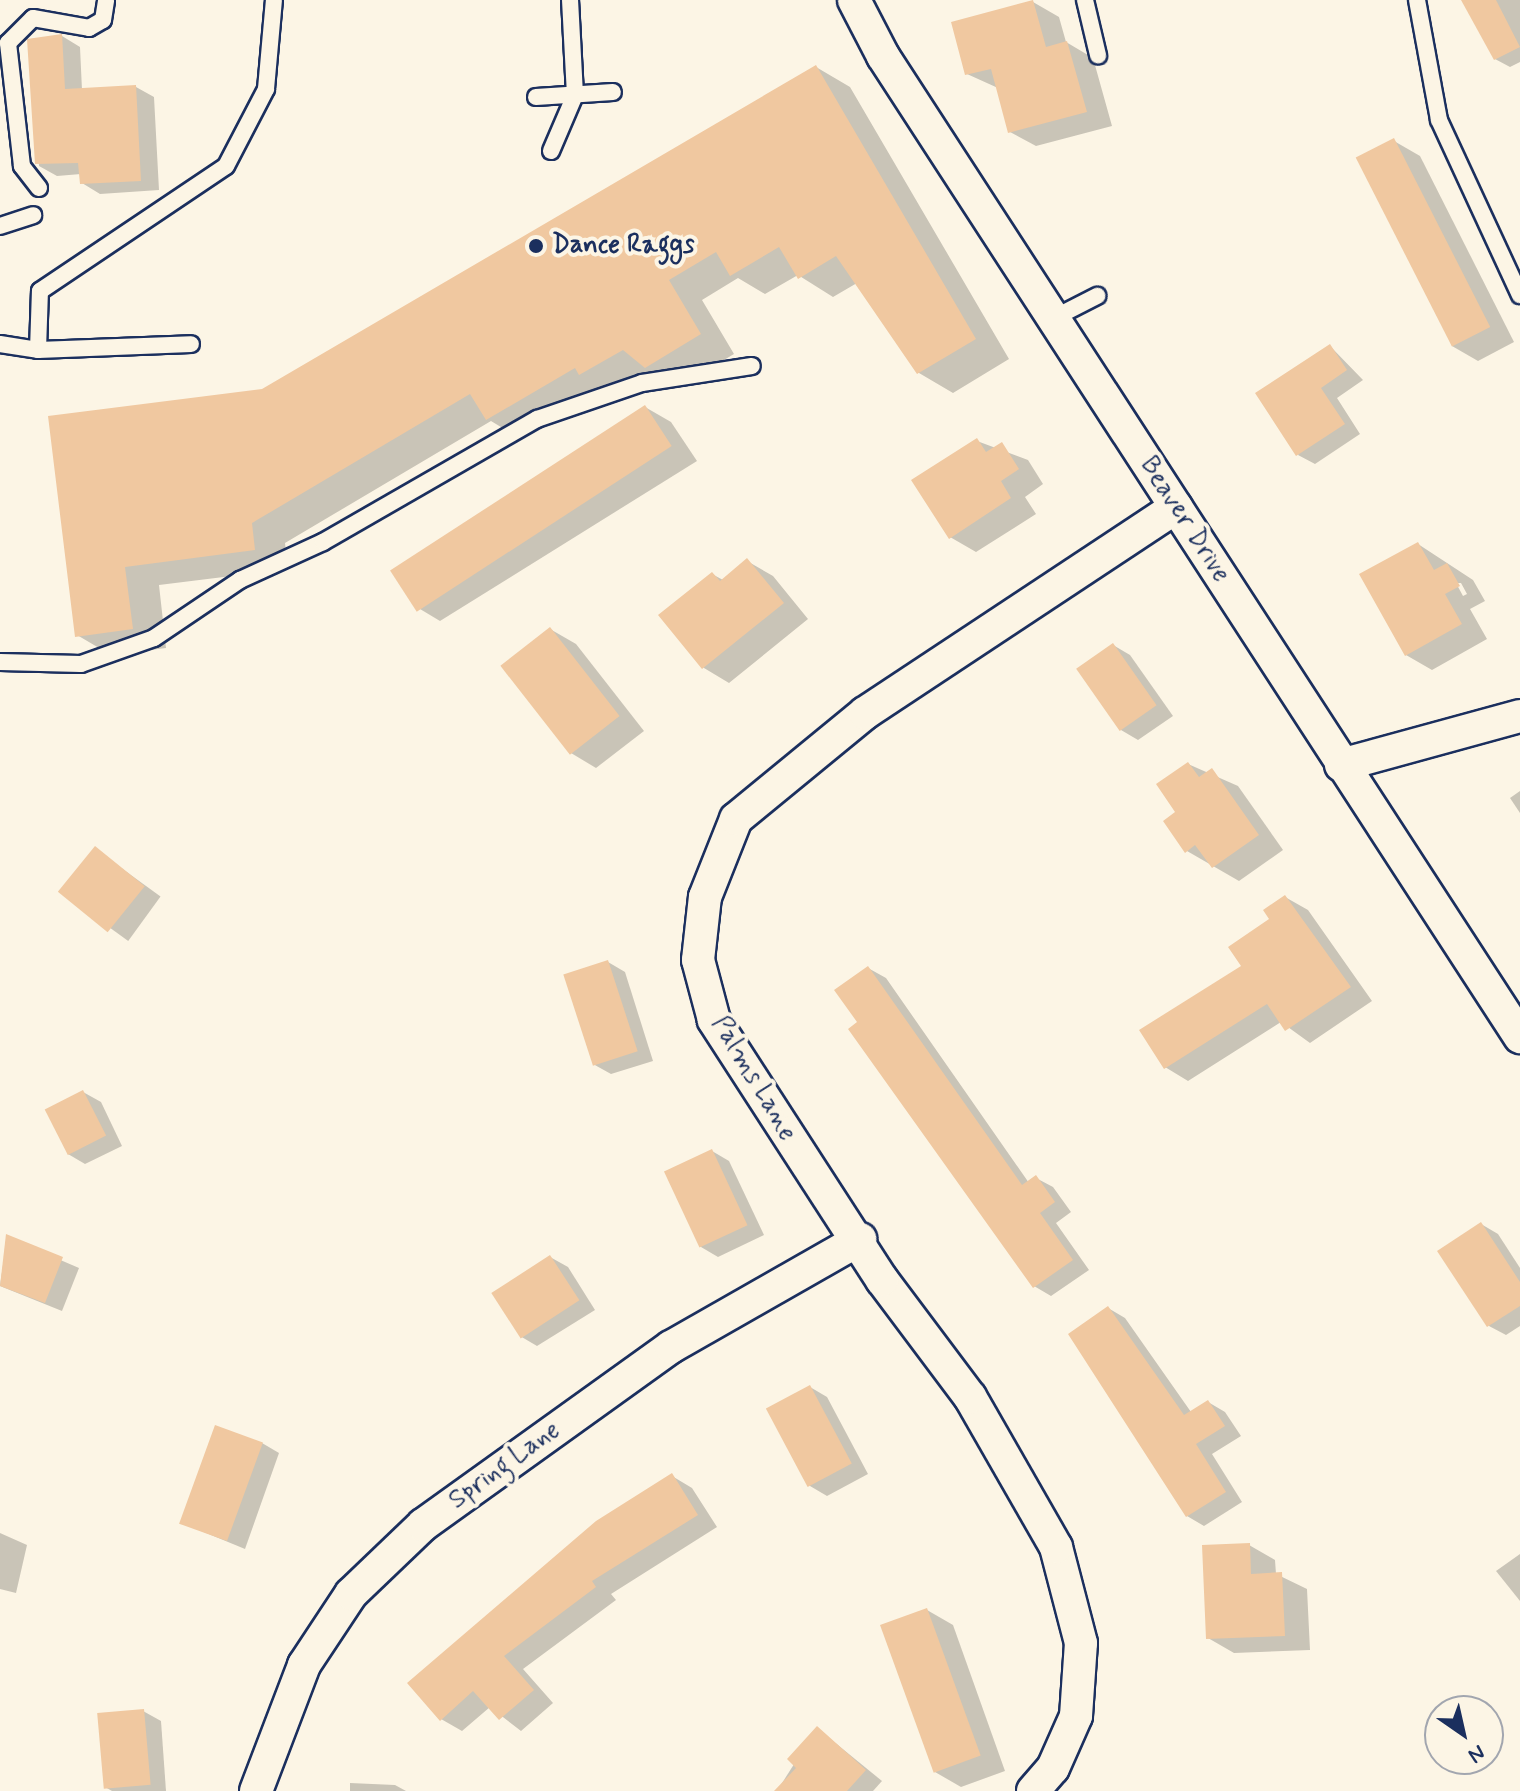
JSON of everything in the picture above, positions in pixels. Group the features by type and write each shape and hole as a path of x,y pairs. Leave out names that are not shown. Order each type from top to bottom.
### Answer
{"street":[{"name":"Beaver Drive","path":"854,0 1052,319 1520,1037"},
{"name":"Palms Lane","path":"1033,1791 1053,1768 1076,1716 1081,1643 1072,1593 1056,1547 970,1397 714,1020 698,960 705,897 736,819 865,713 1176,507"},
{"path":"1341,765 1520,716"},
{"name":"Spring Lane","path":"256,1791 304,1665 351,1594 423,1525 671,1347 860,1239"}],"lane":[{"path":"39,188 22,166 8,43 33,18 89,28 103,20 106,0"},
{"path":"38,350 40,291 226,166 266,89 274,0"},
{"path":"551,151 575,95 570,0"},
{"path":"1085,0 1098,55"},
{"path":"1417,0 1439,120 1520,295"},
{"path":"536,97 613,92"},
{"path":"0,226 33,215"},
{"path":"1052,319 1097,296"},
{"path":"0,344 38,350 191,344"},
{"path":"0,662 81,664 154,638 240,580 323,542 537,419 642,383 752,366"}],"building":[{"path":"1033,0 1046,47 1067,41 1087,112 1008,133 991,69 965,75 951,22"},
{"path":"1461,0 1496,0 1520,47 1494,60"},
{"path":"62,34 65,89 136,85 141,181 80,184 78,163 35,164 27,39"},
{"path":"816,65 976,339 917,374 836,256 798,279 779,247 730,276 716,252 669,280 701,334 645,368 623,350 579,375 575,368 486,420 470,394 252,523 255,550 125,567 133,629 75,637 48,416 262,389"},
{"path":"1394,138 1490,327 1452,346 1356,158"},
{"path":"1330,344 1347,370 1321,388 1345,424 1296,456 1255,393"},
{"path":"645,405 672,446 417,612 390,571"},
{"path":"977,438 986,452 1002,442 1019,469 1001,481 1011,498 949,539 911,480"},
{"path":"1418,542 1434,570 1447,563 1460,586 1445,594 1462,624 1405,656 1359,574"},
{"path":"747,558 784,603 702,669 658,615 712,572 720,581"},
{"path":"550,627 620,716 570,755 500,666"},
{"path":"1113,643 1157,705 1120,731 1076,669"},
{"path":"1188,762 1199,777 1212,768 1259,835 1212,868 1195,845 1185,853 1163,821 1175,812 1156,784"},
{"path":"95,846 145,886 108,932 58,892"},
{"path":"1285,895 1351,987 1285,1031 1267,1004 1164,1069 1139,1030 1241,966 1228,947 1269,919 1263,910"},
{"path":"608,960 638,1051 593,1066 563,975"},
{"path":"868,966 1022,1185 1036,1175 1055,1202 1040,1213 1073,1260 1033,1288 848,1029 857,1022 834,990"},
{"path":"83,1090 106,1135 68,1155 45,1110"},
{"path":"712,1149 747,1225 699,1248 664,1171"},
{"path":"1481,1222 1520,1282 1520,1306 1487,1327 1437,1251"},
{"path":"6,1234 63,1257 45,1303 0,1286"},
{"path":"550,1255 579,1300 521,1338 491,1293"},
{"path":"1108,1306 1184,1415 1208,1400 1225,1426 1196,1444 1226,1492 1186,1517 1068,1334"},
{"path":"810,1385 852,1464 808,1487 766,1408"},
{"path":"215,1425 263,1442 227,1541 179,1524"},
{"path":"672,1473 698,1515 592,1581 596,1587 504,1656 534,1690 499,1720 473,1691 440,1721 407,1683 596,1521"},
{"path":"1250,1543 1251,1574 1282,1572 1285,1636 1206,1639 1202,1545"},
{"path":"927,1608 981,1756 934,1773 880,1625"},
{"path":"144,1709 151,1785 104,1789 97,1713"},
{"path":"817,1726 866,1770 847,1791 774,1791 796,1768 787,1759"}],"place":[{"name":"Dance Raggs","path":"536,246"}]}
